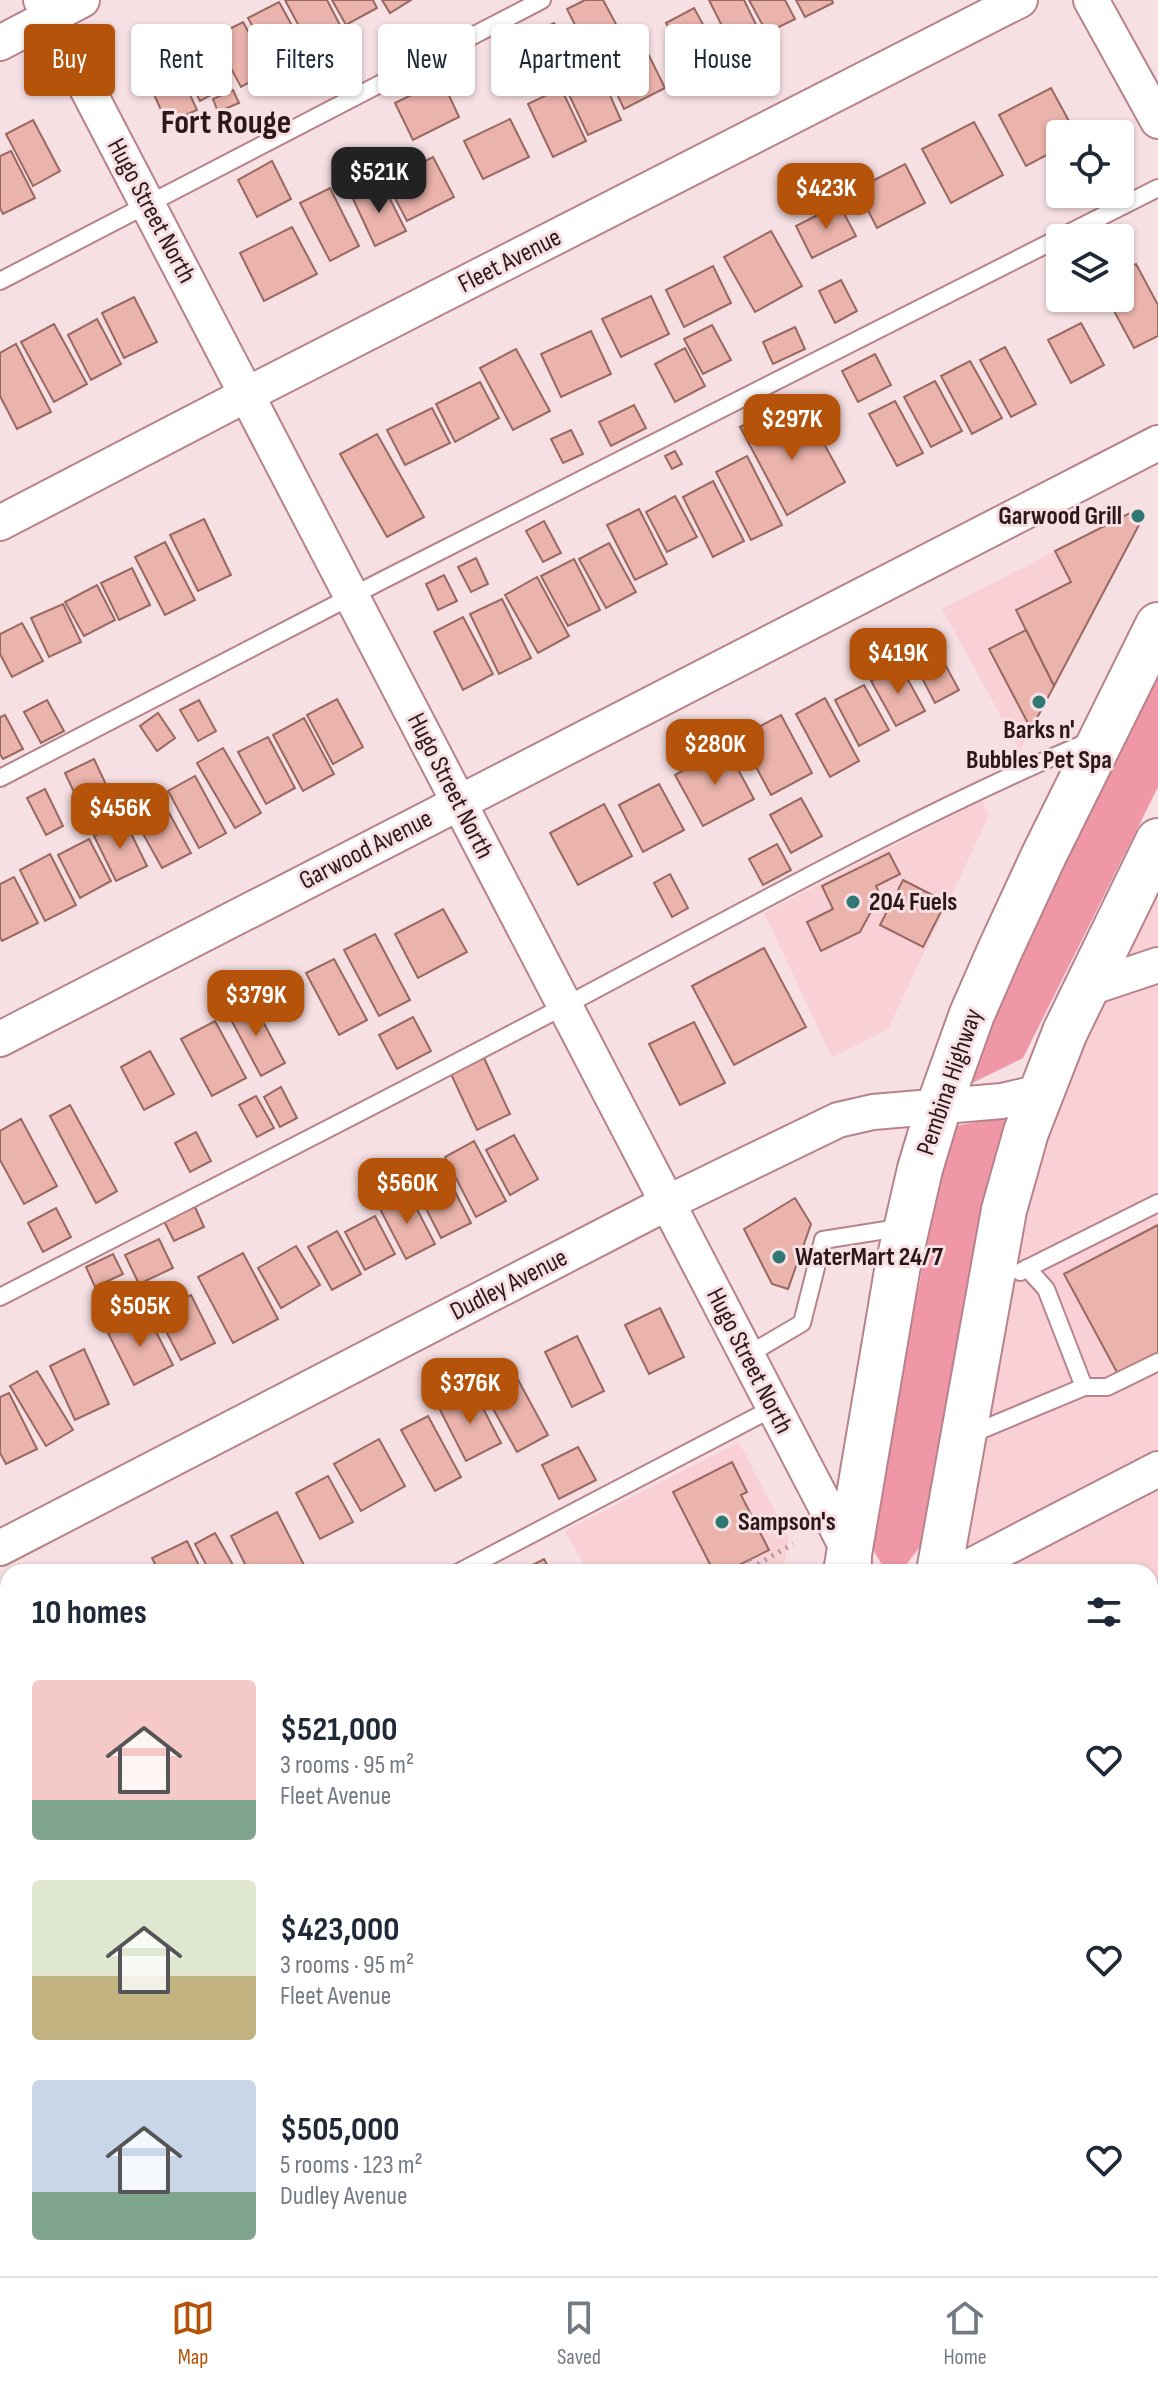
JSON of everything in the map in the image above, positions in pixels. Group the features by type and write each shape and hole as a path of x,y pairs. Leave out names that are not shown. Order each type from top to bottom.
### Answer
{"main road":[{"name":"Pembina Highway","path":"851,1564 907,1226 939,1106 972,1014 1000,950 1158,625"},
{"path":"940,1564 964,1437 1009,1277 1004,1210 1026,1132 1065,1032 1158,841"}],"street":[{"path":"0,43 46,8 82,0"},
{"name":"Fleet Avenue","path":"0,523 1020,0"},
{"path":"1091,0 1158,121"},
{"name":"Hugo Street North","path":"46,8 773,1408 851,1564"},
{"name":"Garwood Avenue","path":"0,1039 1158,443"},
{"path":"1086,989 1158,965"},
{"name":"Dudley Avenue","path":"0,1548 667,1203 838,1120 873,1112 1002,1101 1041,1092"},
{"path":"974,1564 1158,1469"}],"lane":[{"path":"0,281 542,0"},
{"path":"0,778 351,596 1158,188"},
{"path":"0,1297 565,1006 751,906 1020,770 1106,734"},
{"path":"1009,1277 1158,1203"},
{"path":"746,1356 802,1323 823,1240 907,1226"},
{"path":"1009,1277 1046,1289 1084,1387"},
{"path":"964,1437 1084,1387 1107,1387 1158,1362"},
{"path":"474,1564 773,1408"}],"path":[{"path":"758,1564 793,1544"},
{"path":"749,1560 751,1564"}],"shaded area":[{"path":"1134,511 1140,523 1020,751 942,609"},
{"path":"1158,667 1158,787 1023,1058 964,1087 1005,981"},
{"path":"982,800 989,816 888,1029 832,1057 764,913"},
{"path":"1158,841 1158,1564 940,1564 991,1285"},
{"path":"1006,1117 926,1538 907,1564 881,1564 870,1544 949,1127"},
{"path":"739,1442 789,1539 784,1564 584,1564 565,1531"}],"building":[{"path":"285,0 327,0 339,24 298,24"},
{"path":"332,0 373,0 377,8 345,24"},
{"path":"382,0 411,0 390,13"},
{"path":"585,0 603,0 616,24 574,24 567,9"},
{"path":"709,0 744,0 756,24 721,24"},
{"path":"749,0 785,0 795,19 780,26 780,24 762,24"},
{"path":"796,0 832,0 833,3 805,17"},
{"path":"279,2 291,24 251,24 248,18"},
{"path":"694,8 703,24 667,24"},
{"path":"243,22 248,31 248,83 241,87 232,70 232,28"},
{"path":"649,55 665,88 624,109 618,96 649,96"},
{"path":"1051,88 1068,120 1046,120 1046,155 1026,166 999,115"},
{"path":"232,90 239,103 218,112 213,99 232,96"},
{"path":"155,96 191,96 197,110 167,123"},
{"path":"409,96 449,96 459,117 413,140 395,103"},
{"path":"544,96 565,96 586,141 553,157 528,104"},
{"path":"570,96 610,96 621,120 588,135"},
{"path":"510,119 529,157 483,179 464,141"},
{"path":"33,120 60,171 33,186 6,134"},
{"path":"974,122 1003,175 951,203 922,149"},
{"path":"11,151 35,198 3,214 0,208 0,156"},
{"path":"433,157 454,197 407,221 386,181"},
{"path":"272,161 291,199 257,217 238,180"},
{"path":"905,164 925,203 877,228 857,189"},
{"path":"383,185 406,231 375,246 353,199"},
{"path":"330,188 359,246 330,261 300,203"},
{"path":"839,204 856,236 812,258 796,226"},
{"path":"292,227 317,274 264,301 240,253"},
{"path":"771,231 802,286 755,312 724,257"},
{"path":"1134,265 1158,305 1158,336 1134,348 1115,312 1134,312"},
{"path":"713,266 731,303 684,327 666,290"},
{"path":"841,280 857,311 835,323 819,291"},
{"path":"651,296 669,334 621,357 602,319"},
{"path":"134,297 157,342 124,358 102,313"},
{"path":"97,319 121,364 91,380 68,335"},
{"path":"1081,323 1104,365 1071,383 1048,340"},
{"path":"54,324 87,384 54,402 21,342"},
{"path":"712,325 731,360 703,374 684,339"},
{"path":"795,327 805,349 773,364 763,342"},
{"path":"591,331 611,374 561,397 541,354"},
{"path":"16,344 51,412 17,429 0,396 0,353"},
{"path":"1005,347 1036,404 1011,417 980,360"},
{"path":"685,348 705,386 675,402 655,364"},
{"path":"516,349 550,411 513,430 480,368"},
{"path":"875,354 891,385 858,402 842,371"},
{"path":"970,361 1002,418 972,434 941,376"},
{"path":"935,381 962,431 931,447 904,397"},
{"path":"480,382 499,418 455,442 436,404"},
{"path":"895,401 923,453 897,466 869,414"},
{"path":"634,405 646,428 611,446 599,422"},
{"path":"432,408 450,443 405,465 387,430"},
{"path":"776,408 795,443 817,431 845,482 787,515 740,427"},
{"path":"571,430 583,454 563,463 551,439"},
{"path":"377,434 424,517 387,537 340,454"},
{"path":"675,451 682,464 672,469 665,456"},
{"path":"747,456 782,525 751,540 716,472"},
{"path":"713,481 744,541 713,557 683,497"},
{"path":"675,496 697,537 667,552 646,512"},
{"path":"639,509 667,564 635,580 607,525"},
{"path":"1134,511 1140,523 1054,686 1016,610 1071,582 1055,551"},
{"path":"204,519 231,575 198,591 170,535"},
{"path":"544,521 561,553 543,562 526,531"},
{"path":"165,542 195,600 165,615 135,557"},
{"path":"609,543 636,592 606,608 579,559"},
{"path":"476,558 488,584 471,592 458,567"},
{"path":"574,559 600,610 568,626 541,576"},
{"path":"132,568 150,605 119,620 101,583"},
{"path":"444,575 457,601 438,610 426,584"},
{"path":"537,577 569,636 538,653 505,595"},
{"path":"97,585 115,620 84,636 65,602"},
{"path":"502,599 531,658 499,674 470,614"},
{"path":"63,604 81,642 49,657 31,618"},
{"path":"463,617 493,674 463,690 434,632"},
{"path":"22,623 43,661 12,677 0,654 0,634"},
{"path":"1026,630 1054,686 1031,729 989,649"},
{"path":"935,646 959,690 935,703 912,659"},
{"path":"900,665 925,711 896,726 871,681"},
{"path":"864,685 889,730 859,746 835,700"},
{"path":"825,698 859,761 830,777 796,714"},
{"path":"337,699 363,747 333,764 307,715"},
{"path":"47,700 64,731 41,743 24,712"},
{"path":"199,700 216,731 198,741 180,710"},
{"path":"158,713 175,738 157,751 140,726"},
{"path":"5,715 23,749 3,759 0,754 0,717"},
{"path":"781,715 812,773 771,795 740,737"},
{"path":"304,718 334,774 303,791 273,735"},
{"path":"268,737 295,788 266,804 238,752"},
{"path":"726,747 754,799 703,826 675,775"},
{"path":"223,748 261,813 235,828 197,763"},
{"path":"94,759 111,795 82,809 65,773"},
{"path":"195,776 226,833 199,848 168,791"},
{"path":"659,784 684,830 643,852 619,805"},
{"path":"45,789 63,826 46,835 27,798"},
{"path":"801,798 822,836 791,853 770,815"},
{"path":"162,800 191,853 162,868 133,816"},
{"path":"604,804 632,856 578,885 550,833"},
{"path":"125,821 147,866 116,881 94,836"},
{"path":"89,839 111,881 80,898 58,855"},
{"path":"777,844 791,870 763,885 749,859"},
{"name":"204 Fuels","path":"889,853 900,874 876,886 880,895 860,932 821,951 807,922 833,909 822,886"},
{"path":"50,854 76,905 45,921 20,870"},
{"path":"670,874 688,908 672,917 654,883"},
{"path":"14,877 38,923 2,941 0,884"},
{"path":"903,880 946,902 923,947 880,925"},
{"path":"443,909 467,952 418,978 395,934"},
{"path":"375,934 410,1000 379,1016 344,950"},
{"path":"764,948 806,1027 734,1065 692,986"},
{"path":"334,959 367,1020 339,1035 306,973"},
{"path":"252,1001 285,1063 261,1076 228,1014"},
{"path":"413,1017 431,1051 397,1069 379,1035"},
{"path":"215,1021 246,1078 212,1096 181,1039"},
{"path":"694,1022 725,1083 680,1105 649,1044"},
{"path":"150,1051 174,1094 144,1110 121,1067"},
{"path":"484,1058 510,1114 477,1130 451,1074"},
{"path":"281,1087 297,1118 280,1127 264,1097"},
{"path":"256,1096 274,1128 257,1137 239,1105"},
{"path":"70,1105 117,1191 96,1203 50,1116"},
{"path":"21,1119 57,1186 24,1204 0,1160 0,1131"},
{"path":"196,1132 211,1161 190,1172 175,1143"},
{"path":"514,1135 538,1179 510,1195 486,1150"},
{"path":"474,1141 506,1201 476,1217 445,1157"},
{"path":"445,1172 471,1223 441,1238 415,1187"},
{"path":"408,1192 435,1244 406,1259 379,1207"},
{"name":"WaterMart 24/7","path":"795,1198 811,1224 788,1289 772,1284 744,1229"},
{"path":"195,1207 204,1227 174,1241 164,1221"},
{"path":"56,1208 71,1237 43,1252 28,1223"},
{"path":"375,1216 395,1254 365,1270 345,1232"},
{"path":"1158,1225 1158,1356 1119,1376 1064,1274"},
{"path":"337,1231 361,1274 332,1290 308,1247"},
{"path":"159,1239 173,1268 139,1284 125,1255"},
{"path":"296,1246 320,1285 281,1308 258,1268"},
{"path":"243,1253 278,1319 233,1343 198,1277"},
{"path":"113,1254 123,1274 95,1287 86,1267"},
{"path":"191,1295 215,1343 181,1360 156,1312"},
{"path":"660,1308 684,1357 649,1374 625,1325"},
{"path":"147,1314 173,1365 134,1385 108,1333"},
{"path":"577,1336 604,1391 572,1407 545,1352"},
{"path":"84,1349 109,1404 75,1420 50,1366"},
{"path":"37,1371 73,1430 46,1446 10,1386"},
{"path":"516,1376 548,1435 517,1452 485,1394"},
{"path":"474,1391 501,1443 466,1461 439,1408"},
{"path":"9,1393 37,1449 6,1464 0,1453 0,1397"},
{"path":"428,1416 461,1477 435,1491 401,1430"},
{"path":"379,1439 405,1486 361,1511 334,1464"},
{"path":"578,1447 596,1480 559,1499 542,1465"},
{"name":"Sampson's","path":"732,1462 747,1492 741,1495 769,1550 741,1564 710,1564 673,1492"},
{"path":"328,1476 353,1522 320,1539 296,1493"},
{"path":"277,1512 303,1564 245,1564 231,1536"},
{"path":"215,1533 232,1564 206,1564 195,1544"},
{"path":"187,1541 198,1564 155,1564 152,1558"}],"place":[{"name":"Garwood Grill","path":"1138,516"},
{"name":"Barks n' Bubbles Pet Spa","path":"1039,702"},
{"name":"204 Fuels","path":"853,902"},
{"name":"WaterMart 24/7","path":"779,1257"},
{"name":"Sampson's","path":"722,1522"}],"district":[{"name":"Fort Rouge","path":"226,122"}]}
